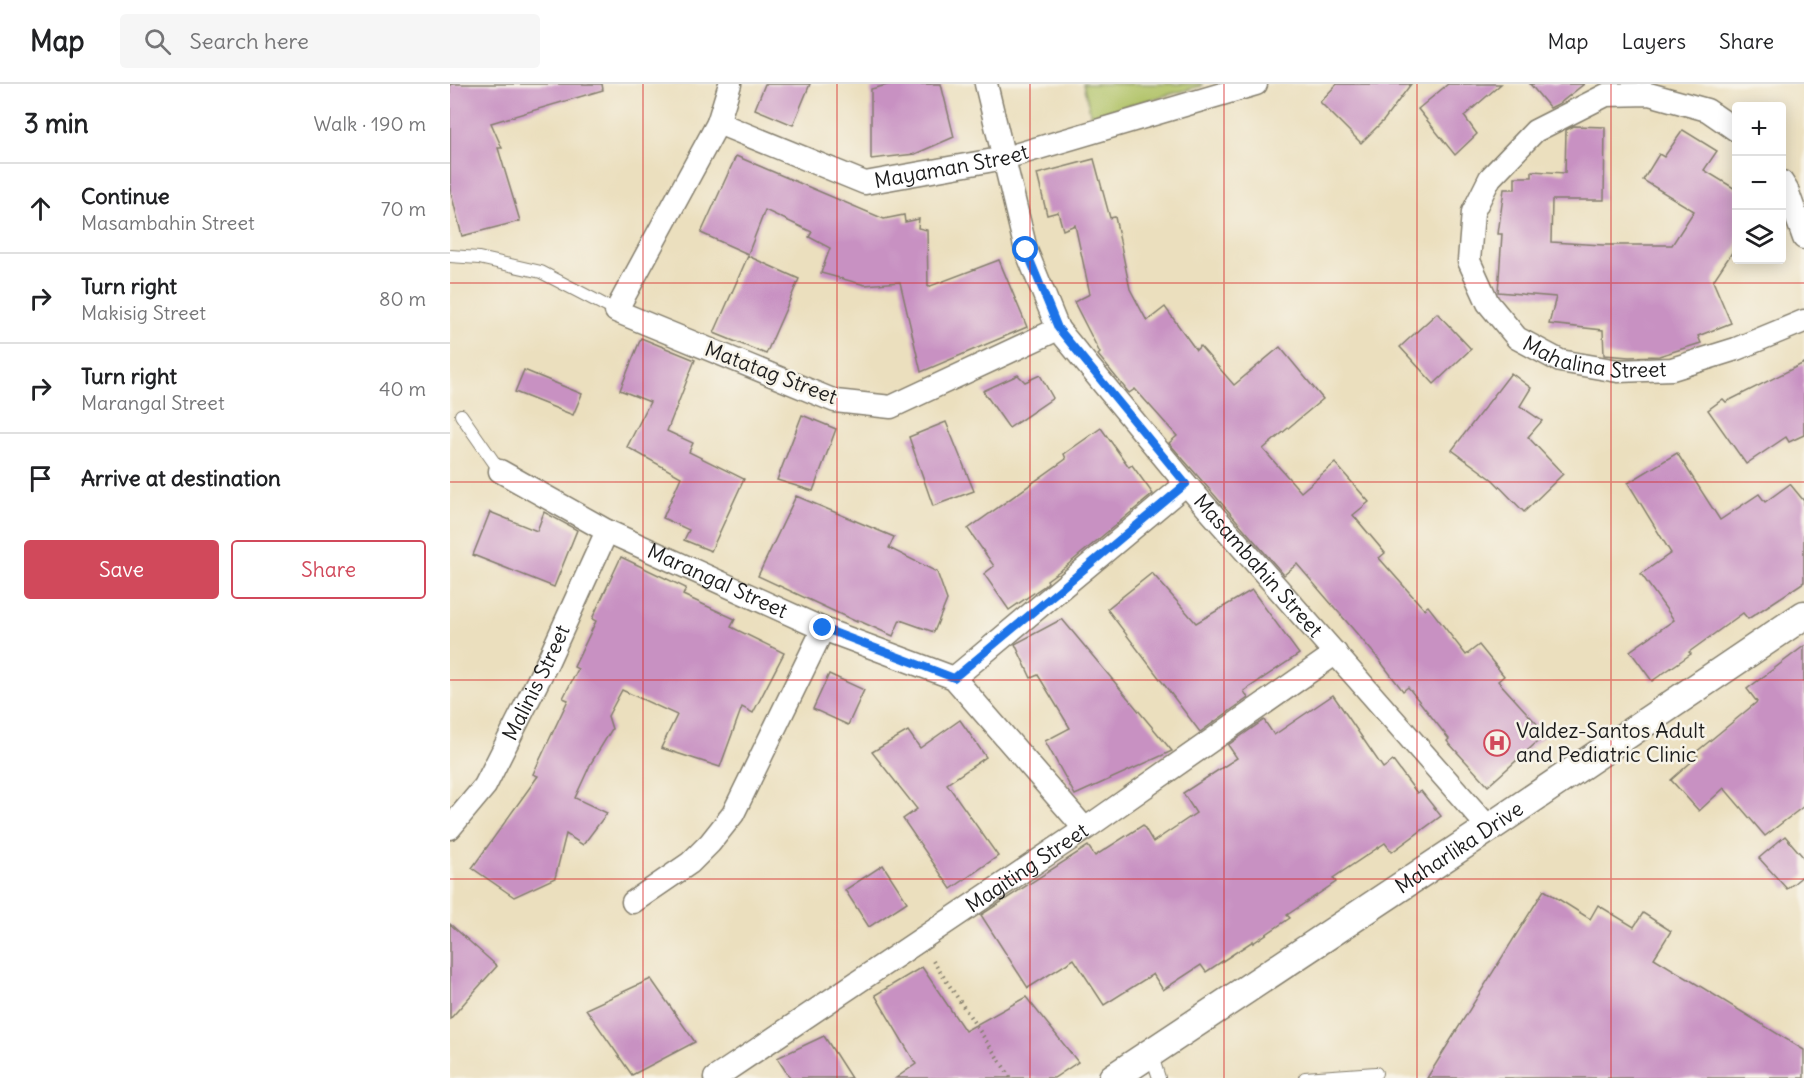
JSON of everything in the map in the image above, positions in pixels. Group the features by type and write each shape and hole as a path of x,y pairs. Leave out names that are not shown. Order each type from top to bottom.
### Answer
{"street":[{"path":"616,311 718,123 730,84"},
{"name":"Masambahin Street","path":"986,84 1026,250 1058,328 1186,484 1489,828"},
{"name":"Mayaman Street","path":"718,123 865,183 1005,158 1256,84"},
{"name":"Mahalina Street","path":"1732,127 1707,110 1649,89 1606,94 1535,131 1490,178 1473,212 1470,261 1488,303 1517,338 1560,361 1618,371 1672,369 1736,349 1804,321"},
{"path":"1786,188 1804,238"},
{"name":"Matatag Street","path":"616,311 835,401 891,407 1058,328"},
{"name":"Marangal Street","path":"500,471 607,531 823,628 954,678 1085,830"},
{"path":"954,678 1186,484"},
{"name":"Malinis Street","path":"450,828 484,786 548,661 607,531"},
{"name":"Maharlika Drive","path":"1113,1078 1155,1065 1489,828 1804,615"},
{"path":"633,902 690,863 710,843 733,814 823,628"},
{"name":"Magiting Street","path":"715,1078 1085,830 1336,653"}],"lane":[{"path":"450,256 478,258 541,272 616,311"},
{"name":"Marangal Street","path":"461,415 500,471"},
{"path":"1305,1078 1376,1073"}],"path":[{"path":"919,940 1011,1078"}],"green space":[{"path":"1083,84 1202,84 1202,86 1091,115"}],"building":[{"path":"450,84 602,84 603,90 491,123 502,148 498,148 520,221 462,236 450,189"},
{"path":"765,84 810,84 793,125 755,109"},
{"path":"891,84 941,84 954,137 915,154 871,159 871,89"},
{"path":"1337,84 1411,84 1384,120 1361,143 1320,102"},
{"path":"1448,84 1501,84 1464,116 1477,134 1455,155 1418,109"},
{"path":"1530,84 1584,84 1550,108"},
{"path":"1574,126 1605,127 1604,200 1552,200 1551,242 1672,245 1694,211 1643,180 1659,154 1664,157 1683,130 1717,151 1704,170 1732,187 1732,252 1713,281 1731,323 1698,336 1701,343 1659,356 1604,355 1603,330 1549,324 1556,297 1498,292 1502,234 1498,234 1504,189 1515,189 1515,177 1532,177 1532,171 1565,173 1566,130"},
{"path":"736,156 884,219 904,215 905,222 919,219 918,228 927,230 928,287 999,260 1027,327 921,372 900,282 865,285 821,273 830,248 809,237 812,232 765,210 748,254 701,233"},
{"path":"1094,159 1110,218 1115,217 1130,289 1147,321 1165,307 1196,350 1200,346 1234,385 1280,347 1323,399 1263,449 1301,492 1335,463 1369,502 1353,515 1385,553 1379,558 1424,609 1428,606 1466,655 1479,645 1504,676 1498,681 1546,734 1488,786 1447,741 1449,739 1408,687 1403,691 1377,657 1297,564 1284,575 1169,443 1177,436 1135,389 1129,393 1098,355 1100,353 1074,302 1090,294 1075,225 1063,230 1058,212 1047,215 1037,174"},
{"path":"748,256 799,279 766,354 714,333"},
{"path":"1437,313 1471,349 1434,384 1400,347"},
{"path":"641,338 695,360 667,431 693,443 689,452 744,479 711,551 684,540 689,530 663,518 681,477 627,447 650,402 620,390"},
{"path":"1804,363 1804,435 1789,442 1786,437 1746,464 1708,410 1723,399 1726,402"},
{"path":"524,370 582,394 573,415 515,392"},
{"path":"1511,373 1531,388 1520,406 1542,421 1528,437 1563,474 1524,512 1493,480 1452,450"},
{"path":"1018,375 1025,382 1040,375 1053,398 1009,428 983,391"},
{"path":"802,415 836,429 813,491 777,480"},
{"path":"946,422 974,491 933,506 909,437"},
{"path":"1101,428 1129,467 1132,465 1153,494 1047,580 1044,586 1009,610 984,574 994,566 968,529 1066,459 1064,454"},
{"path":"1677,453 1720,520 1759,494 1765,502 1790,484 1804,501 1804,582 1748,619 1743,613 1652,681 1630,651 1674,620 1641,574 1671,553 1628,483"},
{"path":"796,496 894,537 889,548 937,572 947,600 934,632 900,620 893,636 857,620 857,622 758,576"},
{"path":"490,512 537,531 544,512 577,530 554,587 473,555"},
{"path":"621,557 686,588 683,595 735,619 731,627 784,653 753,713 742,707 720,767 661,748 677,715 622,690 608,716 612,729 591,763 575,798 607,813 583,845 566,834 555,878 514,897 472,868 538,776 533,774 568,700 563,698 578,669 574,667 596,621 592,619"},
{"path":"1152,573 1196,623 1252,590 1299,654 1244,691 1248,698 1200,732 1107,609"},
{"path":"1062,619 1172,751 1075,795 1045,741 1070,728 1038,675 1031,678 1015,644"},
{"path":"1804,646 1804,806 1765,836 1724,788 1699,811 1671,780 1698,756 1695,753 1757,702 1747,689"},
{"path":"829,674 864,690 848,725 813,709"},
{"path":"1333,695 1383,768 1393,761 1417,793 1421,791 1441,816 1392,852 1385,843 1333,878 1336,882 1287,915 1290,918 1253,943 1253,941 1206,972 1201,965 1163,990 1153,974 1104,1005 1074,959 1028,988 981,915 1088,846 1095,856 1143,825 1153,842 1196,813 1183,793 1237,758 1228,745 1264,720 1274,735"},
{"path":"960,720 986,757 947,784 998,856 951,889 903,819 917,809 872,752 908,731 920,748"},
{"path":"1785,836 1804,858 1804,875 1787,889 1759,858"},
{"path":"883,865 907,902 869,927 845,890"},
{"path":"1544,890 1590,919 1598,905 1634,927 1643,913 1671,931 1654,958 1804,1050 1804,1078 1427,1078"},
{"path":"450,924 497,966 450,1019"},
{"path":"922,967 965,1031 1026,997 1078,1062 1054,1078 896,1078 916,1064 875,995"},
{"path":"651,979 695,1042 632,1075 586,1009"},
{"path":"824,1036 851,1078 790,1078 777,1058"}],"place":[{"name":"Valdez-Santos Adult and Pediatric Clinic","path":"1497,743"}],"route":[{"path":"823,628 954,678 1186,484 1058,328 1026,250"}]}
